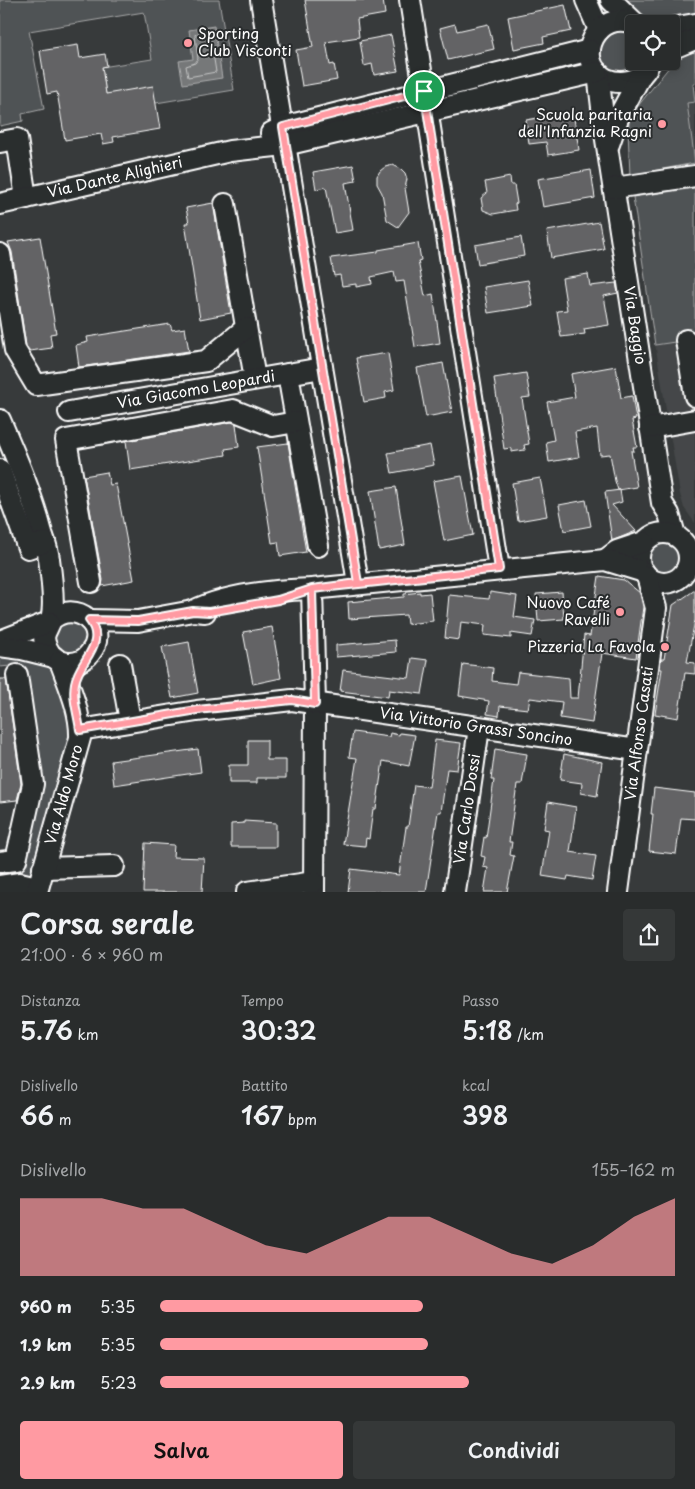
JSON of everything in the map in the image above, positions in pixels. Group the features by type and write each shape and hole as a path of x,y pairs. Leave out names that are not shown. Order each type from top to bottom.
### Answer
{"street":[{"path":"261,0 358,583"},
{"path":"410,0 499,569"},
{"path":"586,0 599,30"},
{"path":"611,0 626,15"},
{"path":"590,50 592,39 606,24 625,20"},
{"path":"680,26 695,24"},
{"path":"680,45 695,39"},
{"name":"Via Dante Alighieri","path":"0,204 230,151 284,136 424,91 590,50"},
{"name":"Via Baggio","path":"590,50 592,62 598,72 605,132 662,504 669,514 675,535"},
{"path":"598,72 609,80 616,82 631,81 645,70"},
{"name":"Via Baggio","path":"608,146 618,118 647,70"},
{"name":"Via Dante Alighieri","path":"284,136 427,111 598,72"},
{"path":"0,142 17,139 26,198"},
{"path":"614,188 695,176"},
{"path":"225,204 255,379"},
{"path":"0,254 15,350 36,385 206,361 246,328"},
{"path":"686,340 695,396"},
{"name":"Via Giacomo Leopardi","path":"69,412 322,368"},
{"path":"288,374 318,546"},
{"path":"91,582 66,440 233,410 273,426 296,422"},
{"path":"0,420 36,511 47,550 52,591 50,621 44,639 46,646 57,659 74,701"},
{"path":"650,428 695,420"},
{"path":"0,470 28,548 47,550"},
{"path":"645,574 640,565 639,556 662,504"},
{"path":"89,620 138,621 193,611 208,604 276,590 312,589 605,560 662,582 688,575 688,563 691,556 684,542 675,535 661,533 617,551 605,560"},
{"name":"Via Alfonso Casati","path":"618,892 656,608 645,574"},
{"path":"247,892 314,887 315,704 312,589"},
{"path":"0,641 50,621 63,612 77,612 89,620 96,634 89,654 78,670 74,701"},
{"path":"0,646 22,648 72,663 89,654 138,621"},
{"path":"120,664 130,721"},
{"path":"0,862 16,860 33,784 17,675"},
{"name":"Via Vittorio Grassi Soncino","path":"80,730 197,710 292,700 637,750"},
{"name":"Via Aldo Moro","path":"0,886 20,883 37,889 80,738 74,701"},
{"name":"Via Carlo Dossi","path":"455,892 479,728"},
{"path":"43,868 114,866"}],"shaded area":[{"name":"Sporting Club Visconti","path":"0,0 219,0 234,90 156,103 106,94 102,67 152,59 144,12 29,31 44,109 22,114 23,121 0,126"},
{"path":"619,0 695,0 695,17 680,21 680,15 640,15"},
{"path":"621,29 625,30 625,70 632,70 628,74 608,71 600,57 599,46 606,36"},
{"path":"695,52 695,523 684,508 680,494 631,186 628,131"},
{"name":"Scuola paritaria dell'Infanzia Ragni","path":"695,52 695,84 693,84 695,102 687,103 695,163 630,175 628,131 630,116 667,70 680,70 680,56"},
{"path":"695,188 695,339 655,345 633,197"},
{"path":"663,540 670,541 675,545 679,550 679,564 675,569 670,573 663,574 656,573 651,569 647,564 646,557 647,550 651,545 656,541"},
{"path":"61,622 77,622 82,628 85,633 86,642 80,650 67,654 54,645 54,630"},
{"path":"0,655 36,657 53,669 63,680 73,730 35,875 0,880 0,867 26,862 39,784 21,665 0,667"}],"water":[{"path":"214,26 222,78 183,84 179,61 193,59 189,30"}],"building":[{"path":"305,0 383,0 385,14 357,19 359,37 326,42 330,65 334,64 337,80 302,86 296,50 313,47"},
{"path":"565,5 571,31 543,37 544,43 514,49 508,17"},
{"path":"455,24 457,31 488,24 494,49 448,60 440,28"},
{"path":"391,35 398,71 374,75 372,64 364,66 360,41"},
{"path":"78,45 80,58 105,54 107,66 102,67 106,94 153,86 160,129 113,137 114,142 103,144 101,134 65,140 57,92 47,94 40,51"},
{"path":"573,112 579,150 548,155 546,142 529,144 526,120"},
{"path":"353,165 356,181 345,183 353,230 335,233 326,187 316,189 313,172"},
{"path":"393,165 405,173 407,179 405,188 409,212 398,227 387,220 382,193 377,184 377,176 380,171 385,167"},
{"path":"591,170 595,198 543,207 538,179"},
{"path":"510,177 511,185 514,185 517,203 515,204 516,210 493,214 483,210 481,198 487,193 485,182"},
{"path":"213,203 231,313 200,319 185,223 189,223 186,208"},
{"path":"599,222 604,249 551,258 547,231"},
{"path":"40,237 56,333 50,334 52,348 30,351 26,346 12,252 8,242"},
{"path":"521,237 524,256 478,264 475,245"},
{"path":"418,243 421,260 418,261 425,296 433,294 440,343 415,347 404,281 396,282 394,272 371,277 372,284 356,287 356,284 342,286 340,275 334,276 331,258 378,252 378,250"},
{"path":"588,274 590,286 616,283 618,293 604,296 609,325 584,329 585,334 561,337 557,311 567,310 562,278"},
{"path":"528,280 533,306 488,313 484,287"},
{"path":"170,324 172,330 185,328 189,351 79,367 76,345 88,342 87,337"},
{"path":"388,353 394,390 385,392 386,398 364,402 356,358"},
{"path":"443,363 452,412 426,417 417,368"},
{"path":"616,366 621,398 632,396 636,419 632,420 637,447 633,447 634,451 631,451 637,487 618,490 610,454 600,455 597,428 575,432 579,457 549,462 546,442 554,440 547,402 575,397 571,374"},
{"path":"526,373 530,397 522,398 529,444 524,445 525,450 511,452 511,448 504,449 494,378"},
{"path":"232,422 236,424 239,447 225,449 226,455 130,470 126,441"},
{"path":"288,443 306,552 280,556 278,542 272,543 257,447"},
{"path":"430,445 434,465 392,473 388,453"},
{"path":"107,472 110,485 116,484 134,580 102,586 103,580 84,476"},
{"path":"462,476 473,535 444,541 433,481"},
{"path":"540,478 547,516 518,521 512,483"},
{"path":"396,487 405,545 379,550 370,491"},
{"path":"620,490 622,502 612,505 636,531 612,541 605,492"},
{"path":"586,500 591,526 564,531 559,505"},
{"path":"599,576 624,580 640,593 643,607 636,658 602,653 592,723 560,718 562,702 530,698 528,709 500,706 499,716 487,714 489,701 459,696 463,664 493,668 492,681 516,684 518,672 569,678 570,698 578,698 584,635 590,636"},
{"path":"695,590 695,620 687,662 695,663 695,674 685,673 678,718 655,714 662,669 660,669 661,659 664,659 673,605"},
{"path":"420,592 420,594 430,593 433,621 407,624 406,615 349,619 348,602 404,597 404,594"},
{"path":"490,592 517,596 514,617 535,620 532,636 511,633 511,638 484,635 485,625 461,622 459,640 445,638 449,595 489,599"},
{"path":"562,592 564,619 538,621 536,594"},
{"path":"272,627 281,678 253,684 243,632"},
{"path":"395,640 396,652 336,657 336,645"},
{"path":"189,642 198,693 172,698 162,647"},
{"path":"412,658 428,660 422,694 389,690 388,697 340,691 343,670 409,678"},
{"path":"0,679 6,679 21,784 17,800 0,802"},
{"path":"353,732 389,737 390,733 415,735 409,766 383,761 376,809 373,809 369,839 366,838 365,846 343,844 357,758 349,757"},
{"path":"248,740 267,740 267,760 286,760 286,778 257,778 257,783 229,783 229,765 248,765"},
{"path":"435,740 461,743 457,770 447,769 441,812 438,812 426,892 348,892 351,869 399,875 414,785 429,787"},
{"path":"198,749 201,772 114,785 111,761"},
{"path":"495,749 527,754 522,784 517,784 509,842 512,842 510,855 514,856 507,892 484,892 488,868 483,867 485,857 481,856 484,837 486,838 494,780 491,780"},
{"path":"564,754 602,762 597,796 581,793 582,783 560,780"},
{"path":"654,788 695,793 695,819 681,818 676,854 649,851"},
{"path":"548,802 576,807 570,852 596,856 592,880 568,876 567,880 542,876 549,830 544,829"},
{"path":"244,821 276,823 276,847 231,847 231,824 244,823"},
{"path":"145,843 174,845 173,857 204,858 202,892 143,892"}],"place":[{"name":"Sporting Club Visconti","path":"188,43"},
{"name":"Scuola paritaria dell'Infanzia Ragni","path":"662,124"},
{"name":"Nuovo Café Ravelli","path":"620,612"},
{"name":"Pizzeria La Favola","path":"665,647"}],"route":[{"path":"424,91 283,127 358,583 312,589 278,600 209,612 193,611 138,621 89,620 95,629 95,644 78,670 75,683 74,701 80,730 197,710 292,700 315,704 312,589 499,569 424,91"}]}
